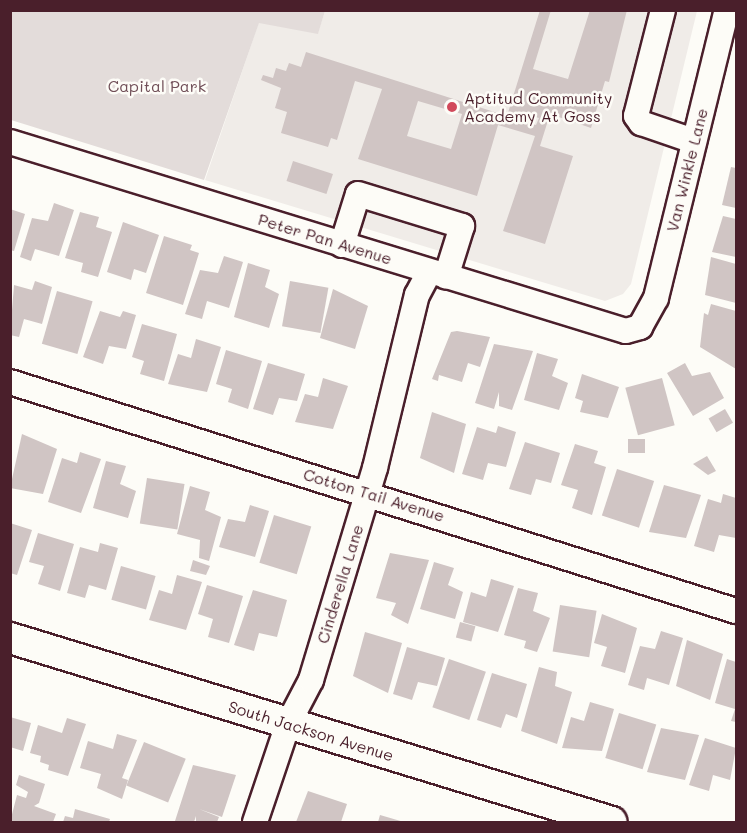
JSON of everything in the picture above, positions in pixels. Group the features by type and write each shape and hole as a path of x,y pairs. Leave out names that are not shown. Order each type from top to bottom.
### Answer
{"main road":[{"name":"South Jackson Avenue","path":"10,638 612,822"}],"street":[{"path":"663,10 636,116 641,123 694,141"},
{"name":"Van Winkle Lane","path":"640,327 656,298 727,10"},
{"name":"Peter Pan Avenue","path":"10,142 610,329 640,327"},
{"name":"Cinderella Lane","path":"255,822 288,724 311,680 368,493 417,295 437,274 462,226 358,194 342,244"},
{"name":"Cotton Tail Avenue","path":"10,382 368,493 736,611"}],"shaded area":[{"name":"Aptitud Community Academy At Goss","path":"325,11 697,11 631,284 623,294 605,301 205,180 259,22 318,33"}],"green space":[{"name":"Capital Park","path":"10,11 325,11 318,34 259,23 204,180 11,120"}],"building":[{"path":"540,10 551,10 533,69 568,79 590,10 627,10 609,82 605,81 591,128 550,114 540,146 573,156 545,244 503,231 535,136 498,125 477,196 358,159 382,89 355,81 337,140 331,138 328,147 281,133 287,112 275,108 281,88 261,80 263,75 273,78 276,68 286,71 289,63 301,67 306,52 507,116","holes":["418,101 462,114 451,149 407,136","519,112 539,118 536,125 517,119"]},
{"path":"293,161 333,174 326,194 287,181"},
{"path":"731,167 736,168 736,208 722,205"},
{"path":"54,203 74,210 59,256 35,249 31,261 20,257 32,218 48,221"},
{"path":"10,209 25,214 14,251 10,250"},
{"path":"80,212 99,217 96,227 112,232 98,277 81,272 83,263 65,258"},
{"path":"723,216 736,219 736,257 712,252"},
{"path":"123,222 159,235 146,273 134,269 131,280 107,272"},
{"path":"164,236 192,245 190,250 199,253 183,305 146,293"},
{"path":"224,256 243,262 229,308 207,301 202,319 185,314 200,270 218,273"},
{"path":"711,257 736,264 736,303 705,295"},
{"path":"248,263 270,270 265,287 279,294 269,328 234,317"},
{"path":"35,281 52,287 42,324 24,319 19,337 10,335 14,285 32,290"},
{"path":"290,281 328,288 320,333 282,326"},
{"path":"333,289 368,306 355,349 320,338"},
{"path":"57,291 93,301 77,354 42,344"},
{"path":"711,304 736,311 736,369 700,347 704,313 708,315"},
{"path":"100,311 120,317 123,311 136,315 126,349 109,346 103,364 83,357"},
{"path":"142,324 177,334 164,381 140,374 144,361 132,357"},
{"path":"451,332 490,337 480,367 468,363 462,382 439,375 438,381 432,379"},
{"path":"196,339 221,347 207,392 168,384 178,354 191,358"},
{"path":"494,344 533,351 512,410 499,406 499,392 494,409 475,403"},
{"path":"226,350 262,361 248,409 228,402 232,389 216,384"},
{"path":"537,353 558,359 552,376 568,383 559,410 524,400"},
{"path":"268,363 305,374 297,401 279,398 273,415 253,409"},
{"path":"685,363 692,376 710,372 724,398 693,416 667,373"},
{"path":"582,374 619,387 608,418 580,412 583,401 575,398"},
{"path":"323,378 348,386 333,429 295,422 305,394 318,397"},
{"path":"662,378 675,425 638,435 625,388"},
{"path":"725,409 733,423 717,432 709,419"},
{"path":"432,412 466,424 454,473 420,458"},
{"path":"498,426 516,432 506,467 488,463 483,480 462,474 477,427 496,433"},
{"path":"22,434 57,449 43,494 10,488"},
{"path":"628,439 645,439 645,453 628,453"},
{"path":"525,442 560,453 551,483 536,479 531,495 509,489"},
{"path":"575,444 598,451 594,463 606,467 592,515 572,508 578,490 561,485"},
{"path":"80,452 101,459 81,513 48,502 62,458 77,463"},
{"path":"707,456 716,471 708,475 693,464"},
{"path":"106,461 126,466 120,484 136,491 128,518 93,508"},
{"path":"617,469 654,481 639,528 602,516"},
{"path":"147,478 185,484 177,529 140,523"},
{"path":"664,485 701,495 686,538 649,532"},
{"path":"190,486 210,492 205,510 221,517 209,561 199,558 200,540 177,534"},
{"path":"723,494 736,498 736,538 719,535 714,552 694,546 708,499 721,503"},
{"path":"250,505 269,511 255,557 219,547 228,519 245,522"},
{"path":"274,515 311,526 297,574 259,563"},
{"path":"10,523 32,530 17,575 10,573"},
{"path":"38,533 74,544 60,591 38,584 44,566 29,562"},
{"path":"100,543 118,548 106,590 89,585 85,598 67,593 80,547 98,552"},
{"path":"390,553 429,560 408,624 391,615 396,603 376,598"},
{"path":"193,560 210,566 206,575 190,571"},
{"path":"434,562 454,568 448,585 463,592 455,619 420,609"},
{"path":"121,566 156,576 146,610 111,600"},
{"path":"177,575 202,582 186,630 149,620 159,590 172,594"},
{"path":"491,579 514,586 498,632 463,622 471,592 486,597"},
{"path":"207,585 243,596 229,643 208,637 213,619 198,614"},
{"path":"518,588 538,593 533,611 550,618 537,652 524,648 526,641 504,635"},
{"path":"253,590 287,600 277,637 259,633 254,651 234,645"},
{"path":"560,605 597,611 589,657 553,651"},
{"path":"602,614 637,628 625,673 601,666 607,647 594,643"},
{"path":"460,622 475,626 471,642 456,637"},
{"path":"661,631 683,638 669,685 647,678 644,690 628,685 640,646 655,649"},
{"path":"365,632 402,643 388,693 353,676"},
{"path":"687,640 723,654 710,700 676,686"},
{"path":"407,647 445,658 437,686 418,682 412,700 393,694"},
{"path":"449,659 486,672 469,720 432,707"},
{"path":"727,659 736,662 736,722 731,721 735,709 715,703"},
{"path":"539,667 557,672 555,686 572,692 557,744 521,731"},
{"path":"492,673 527,684 517,718 506,714 501,728 477,720"},
{"path":"590,702 614,709 602,751 562,748 571,717 584,721"},
{"path":"619,713 656,724 643,769 605,758"},
{"path":"10,717 31,723 23,751 10,747"},
{"path":"67,718 86,724 68,776 48,770 49,765 40,762 41,756 30,753 38,725 62,733"},
{"path":"661,728 699,735 685,780 647,772"},
{"path":"117,734 137,740 122,778 128,780 122,799 97,788 101,774 80,768 88,741 113,749"},
{"path":"705,738 736,748 730,780 713,775 709,791 689,785"},
{"path":"144,742 186,759 168,802 126,786"},
{"path":"193,765 236,775 222,817 199,809 219,817 217,822 196,822 196,816 194,822 175,821"},
{"path":"19,775 45,784 39,803 34,806 56,814 53,822 10,822 17,795 26,798 28,792 16,785"},
{"path":"308,791 347,804 341,822 296,822"},
{"path":"75,809 110,819 109,822 63,822 65,816 73,818"},
{"path":"380,815 404,822 378,822"}],"place":[{"name":"Aptitud Community Academy At Goss","path":"452,107"}]}
